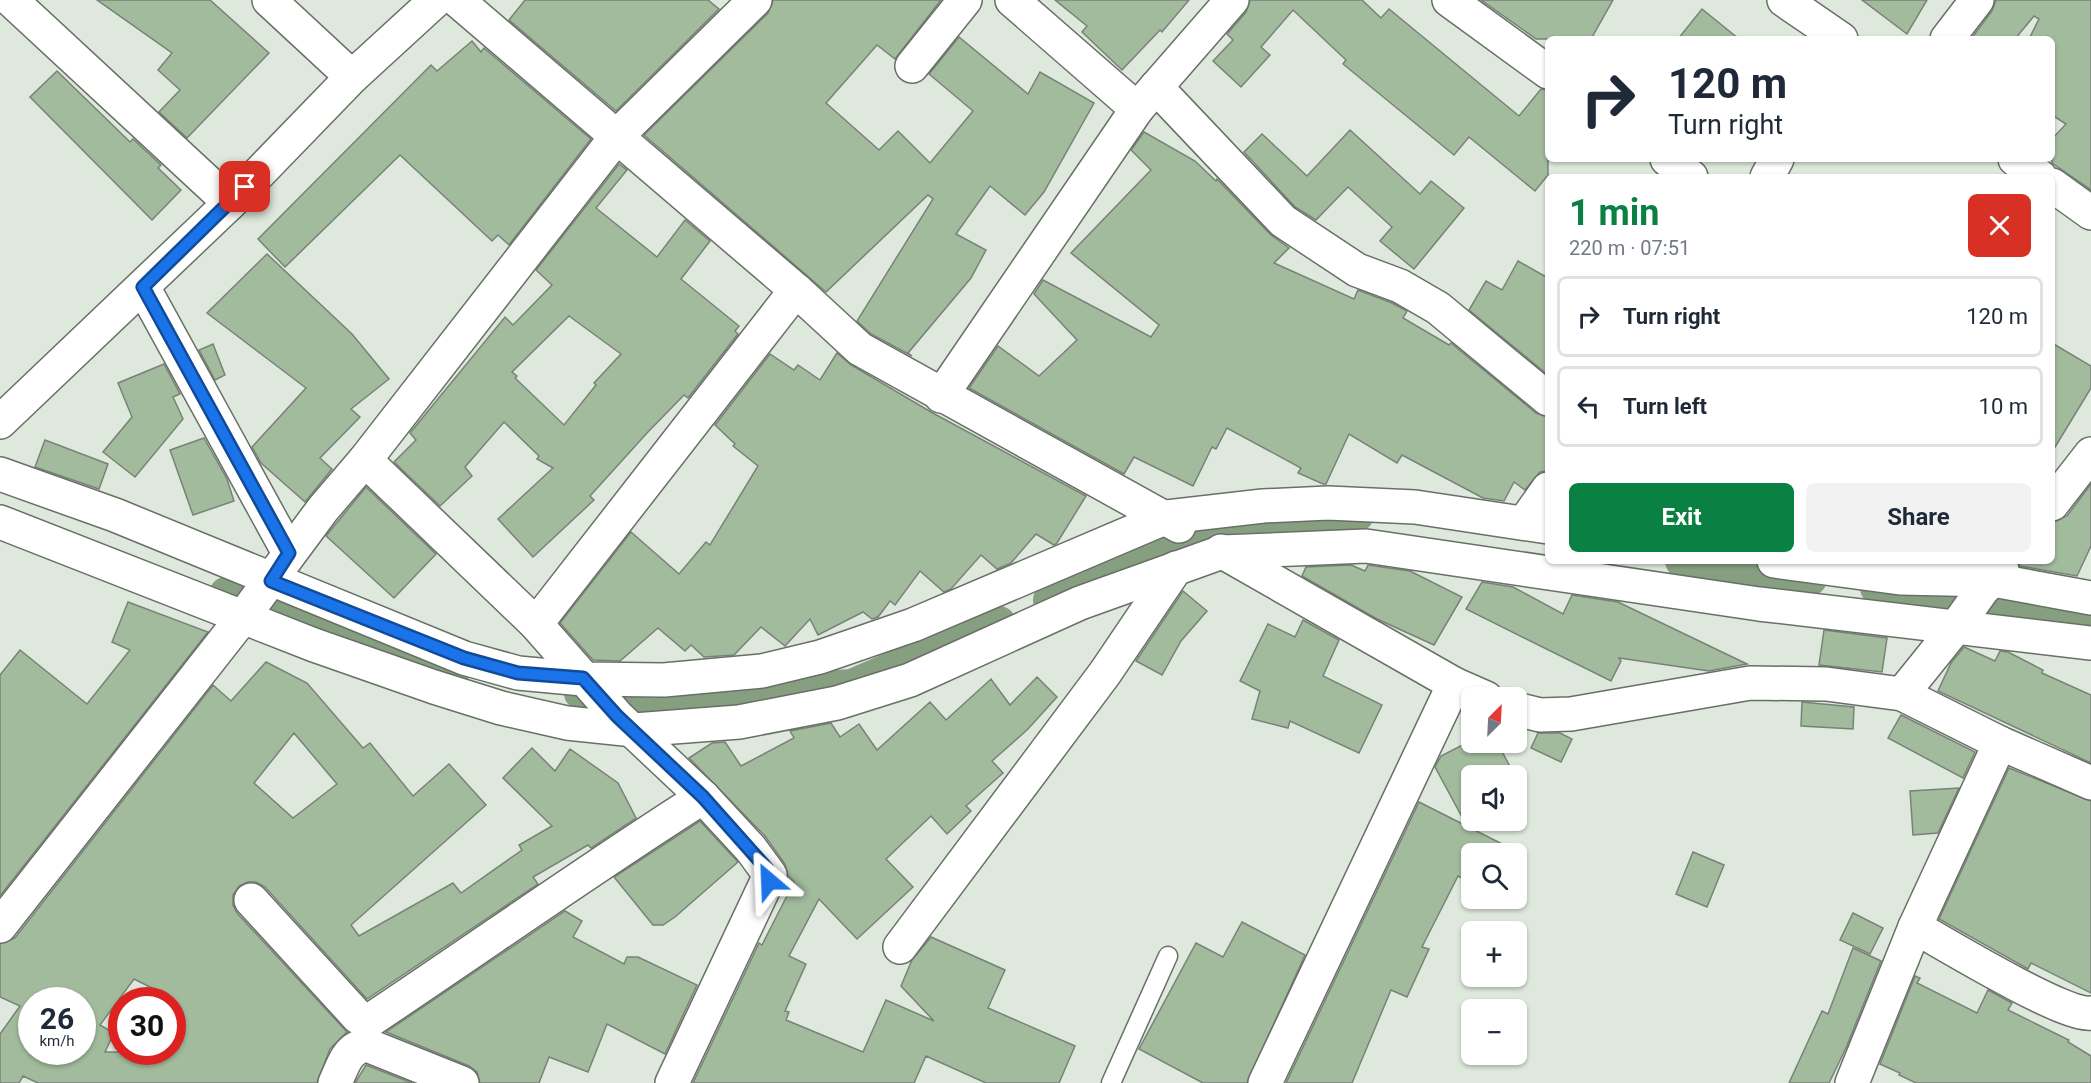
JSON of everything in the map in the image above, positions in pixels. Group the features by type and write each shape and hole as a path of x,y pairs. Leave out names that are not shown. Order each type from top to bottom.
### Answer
{"street":[{"path":"11,0 230,203"},
{"path":"269,0 352,77"},
{"path":"0,422 230,203 352,77 436,0"},
{"path":"457,0 796,290 860,349 1062,464 1172,521 1461,687"},
{"path":"0,926 257,599 289,553 365,460 617,136 755,0"},
{"path":"912,66 965,0"},
{"path":"1012,0 1146,98 1283,221 1357,270 1400,286 1438,308 1545,397"},
{"path":"941,396 1146,98 1232,0"},
{"path":"1449,0 1545,70"},
{"path":"1784,0 1837,36"},
{"path":"1949,36 1977,0"},
{"path":"1671,162 1687,174"},
{"path":"2019,162 2036,174"},
{"path":"2055,187 2091,213"},
{"path":"143,287 289,553"},
{"path":"536,624 796,290"},
{"path":"2055,500 2091,454"},
{"path":"365,460 536,624 586,682 703,797 751,849 770,875 672,1083"},
{"path":"0,474 115,515 257,599 390,672 501,708 567,723 739,722 837,703 910,680 1080,603 1219,550 1366,546 1759,604 1958,623 2091,643"},
{"path":"0,522 257,599 518,673 586,682 664,680 762,671 820,657 913,625 1172,521 1263,506 1328,503 1415,507 1536,525 1545,498"},
{"path":"1796,564 1900,578 1995,577 2091,598"},
{"path":"900,947 1105,673 1176,568"},
{"path":"1902,694 1995,577"},
{"path":"1527,712 1540,715 1571,714 1750,683 1826,684 1902,694 2000,743 2091,783"},
{"path":"1265,1083 1454,684"},
{"path":"1852,1083 1915,927 2000,743"},
{"path":"251,900 358,1017 364,1020 372,1019 534,911 615,853 703,797"},
{"path":"1915,927 1995,973 2056,1003 2084,1014 2091,1012"},
{"path":"335,1083 350,1052 356,1046 367,1045 462,1083"}],"lane":[{"path":"1111,1083 1168,957"}],"building":[{"path":"97,0 210,0 269,53 187,138 159,112 180,90 158,70 172,53"},
{"path":"525,0 708,0 719,9 616,111 509,20"},
{"path":"773,0 941,0 895,59 877,45 826,103 879,150 898,131 930,163 973,111 929,74 959,37 1028,94 1040,72 1094,103 1044,192 1025,215 990,186 956,234 986,250 971,278 908,353 912,356 871,334 857,321 933,199 928,195 826,292 644,135 768,13"},
{"path":"1055,0 1189,0 1162,32 1160,30 1122,70 1082,32 1087,26"},
{"path":"1250,0 1362,0 1381,18 1389,9 1519,116 1541,89 1545,90 1545,162 1548,162 1548,174 1545,174 1545,179 1535,191 1469,137 1454,155 1343,64 1346,60 1293,10 1261,47 1270,55 1241,87 1213,61 1233,40 1227,34 1246,12"},
{"path":"1481,0 1613,0 1593,36 1545,36 1545,39 1536,39"},
{"path":"1862,0 1927,0 1907,34"},
{"path":"1996,0 2091,0 2091,190 2052,163 2055,162 2055,136 2066,124 2055,117 2055,36 2030,36 2039,19 2034,16 2017,36 1973,36 1992,11"},
{"path":"1702,9 1735,36 1680,36"},
{"path":"472,41 481,52 484,48 591,139 509,245 498,235 492,241 400,155 285,267 258,239 431,65 437,71"},
{"path":"57,71 130,142 133,139 161,165 158,168 181,190 152,220 30,97"},
{"path":"1350,130 1420,194 1431,181 1464,208 1414,269 1380,241 1392,227 1348,187 1316,220 1295,207 1244,152 1262,134 1307,176"},
{"path":"1144,132 1195,161 1216,181 1217,179 1270,234 1289,248 1274,263 1354,299 1358,290 1392,303 1407,311 1403,318 1449,345 1451,343 1536,413 1545,416 1545,471 1540,472 1525,490 1514,482 1504,501 1483,498 1402,455 1397,463 1349,434 1326,484 1323,484 1298,473 1301,468 1227,428 1216,449 1212,447 1193,486 1134,457 1124,474 969,388 998,346 1039,376 1077,340 1034,294 1043,280 1151,337 1159,325 1071,253 1151,170 1131,150"},
{"path":"619,164 627,170 596,208 657,257 685,220 710,241 681,279 739,326 735,331 738,334 688,398 684,395 590,496 594,500 533,557 498,519 553,468 537,459 539,456 504,422 465,467 472,476 440,506 394,462 416,440 410,433 505,317 513,325 552,285 536,270","holes":["569,316 621,354 594,383 596,385 564,425 515,378 517,376 512,372"]},
{"path":"267,254 352,334 389,379 351,409 360,417 320,458 332,469 305,502 261,463 252,447 306,388 207,313"},
{"path":"1518,261 1545,276 1545,373 1469,310 1486,281 1502,290"},
{"path":"213,344 225,375 215,380 199,350"},
{"path":"2055,345 2091,366 2091,388 2055,447"},
{"path":"837,353 851,365 931,412 1086,496 1057,543 1054,545 1036,534 1011,563 997,569 981,555 951,589 944,592 920,571 895,605 890,601 878,617 872,619 863,612 818,635 810,619 785,646 761,627 734,655 704,657 691,645 685,651 658,628 620,661 593,660 560,623 631,532 679,574 706,542 710,545 758,466 733,446 735,444 715,425 770,354 794,370 798,365 820,380"},
{"path":"164,364 180,394 173,397 183,419 135,477 103,452 132,417 118,383"},
{"path":"204,438 227,479 234,501 193,515 170,450"},
{"path":"45,440 108,464 99,489 35,467"},
{"path":"2091,484 2091,546 2077,576 2020,566 2019,564 2055,564 2055,521 2067,516"},
{"path":"366,487 436,554 394,598 326,536"},
{"path":"1351,565 1365,571 1368,565 1410,571 1462,597 1434,645 1377,619 1302,576 1306,567"},
{"path":"1482,582 1513,587 1563,614 1572,595 1618,602 1747,664 1709,671 1619,658 1621,661 1611,681 1466,609"},
{"path":"1183,591 1207,611 1181,641 1162,675 1136,661"},
{"path":"128,602 208,632 0,896 0,675 20,650 87,704 130,650 112,642"},
{"path":"1303,620 1339,640 1323,676 1382,705 1359,753 1290,721 1288,728 1252,719 1260,691 1240,681 1268,624 1295,637"},
{"path":"1824,630 1887,638 1882,672 1819,665"},
{"path":"1964,647 1995,661 2000,651 2008,652 2043,670 2042,673 2091,695 2091,763 1938,691 1951,663"},
{"path":"266,662 307,683 363,748 370,743 413,796 449,764 486,805 351,925 359,936 453,883 461,893 522,850 519,845 552,826 503,778 532,748 555,771 570,749 618,783 636,818 591,848 588,845 533,877 538,884 367,999 265,887 256,882 248,882 239,886 233,895 233,905 237,913 347,1032 330,1049 317,1083 38,1083 23,1076 19,1083 0,1083 0,1034 18,1009 18,1065 96,1065 96,987 18,987 18,1005 0,997 0,944 15,938 213,685 231,701","holes":["294,733 337,784 293,818 254,783"]},
{"path":"1037,677 1057,697 1028,729 992,761 1003,773 966,806 971,811 947,834 931,816 886,859 913,887 857,939 819,899 789,956 806,964 785,1011 789,1012 786,1020 863,1052 886,1000 934,1021 901,986 912,960 931,937 1005,970 988,1008 1075,1046 1059,1083 986,1083 926,1056 914,1083 693,1083 759,943 762,945 794,882 788,876 785,864 765,836 689,758 712,743 725,742 741,766 794,738 790,731 831,723 840,737 859,724 877,750 930,702 946,720 991,679 1010,705"},
{"path":"1802,702 1854,707 1853,729 1801,726"},
{"path":"1901,715 1975,752 1963,778 1888,738"},
{"path":"1538,733 1560,733 1572,739 1561,762 1531,748"},
{"path":"1461,746 1461,753 1503,753 1509,765 1461,765 1461,815 1435,767 1441,756"},
{"path":"2009,768 2091,801 2091,993 2031,963 2028,969 1939,919"},
{"path":"1959,788 1938,833 1913,835 1910,791"},
{"path":"1419,802 1461,823 1461,831 1476,831 1500,843 1461,843 1461,878 1458,876 1422,947 1429,949 1407,997 1391,990 1352,1083 1286,1083"},
{"path":"700,821 738,862 675,917 663,925 653,925 614,877"},
{"path":"1693,852 1724,865 1707,907 1676,894"},
{"path":"565,911 582,921 573,937 624,964 627,957 638,957 697,985 665,1054 607,1024 588,1072 549,1057 539,1083 480,1083 477,1072 469,1066 386,1032"},
{"path":"1853,913 1883,928 1870,954 1840,940"},
{"path":"1242,922 1305,955 1247,1083 1203,1083 1139,1049 1196,943 1223,957"},
{"path":"1853,948 1881,961 1846,1048 1829,1083 1789,1083 1822,1011 1828,1014"},
{"path":"1915,976 1920,978 1917,983 1977,1013 1988,990 2012,1003 2008,1010 2069,1040 2068,1042 2091,1056 2091,1083 1916,1083 1880,1064"},
{"path":"366,1065 412,1083 355,1083"}],"waterway":[{"path":"1050,600 1199,533 1357,515"},
{"path":"1703,564 1810,579"},
{"path":"1877,588 2091,618"},
{"path":"226,594 455,668"},
{"path":"581,693 622,701 852,686 999,623"}],"route":[{"path":"245,187 143,287 289,553 271,581 464,658 518,673 583,678 617,716 703,797 735,831 767,869 770,875 769,881"}]}
